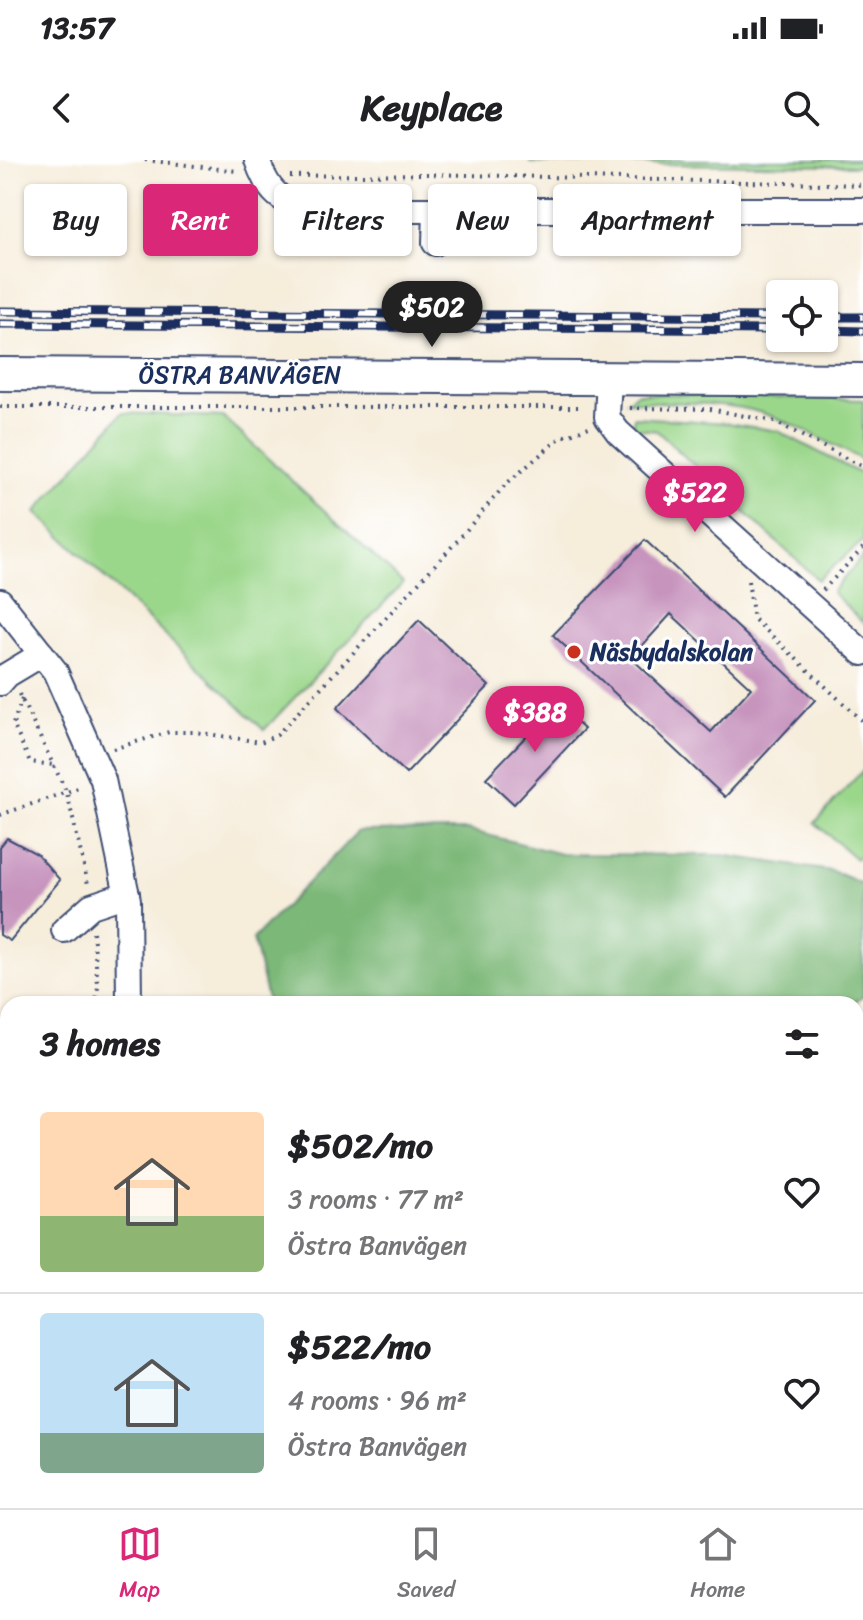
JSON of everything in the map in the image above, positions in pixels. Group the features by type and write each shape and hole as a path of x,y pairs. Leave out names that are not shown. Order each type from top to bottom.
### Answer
{"street":[{"path":"262,172 277,196 308,208 428,210"},
{"path":"537,210 863,210"},
{"name":"ÖSTRA BANVÄGEN","path":"0,374 608,392 863,380"},
{"path":"608,392 607,417 618,432 863,653"},
{"path":"0,601 55,671 103,780 127,894 129,996"},
{"path":"3,679 42,654"},
{"path":"64,930 91,906 127,894"}],"path":[{"path":"145,160 285,176 426,174 863,185"},
{"path":"0,407 608,392 775,422 863,467"},
{"path":"0,815 103,780 109,750 169,732 195,732 261,742 277,735 505,485 560,438 594,426 608,392"},
{"path":"741,543 754,619 863,722"},
{"path":"809,604 863,548"},
{"path":"3,679 22,699 67,793 90,892 97,996"},
{"path":"22,699 13,724 30,762 54,765"}],"green space":[{"path":"530,160 860,160 860,166 530,163"},
{"path":"637,393 863,400 863,460 801,428 762,413 714,404 627,401"},
{"path":"122,413 223,417 403,583 264,730 36,512"},
{"path":"634,417 727,423 778,431 863,475 863,541 818,580 657,431 632,428"},
{"path":"863,556 863,623 832,592"},
{"path":"863,770 863,852 856,859 815,823"},
{"path":"468,830 561,854 721,855 832,871 863,884 863,996 266,996 253,939 358,831"}],"building":[{"path":"645,540 815,700 725,797 553,635","holes":["671,614 751,688 711,732 631,658"]},
{"path":"419,620 489,686 406,774 337,708"},
{"path":"557,704 584,729 514,804 486,778"},
{"path":"7,838 37,854 60,880 10,941 0,935 0,847"}],"railway":[{"path":"0,311 766,317"},
{"path":"838,317 863,317"},
{"path":"0,324 766,330"},
{"path":"838,330 863,331"}],"place":[{"name":"Näsbydalskolan","path":"574,652"}]}
